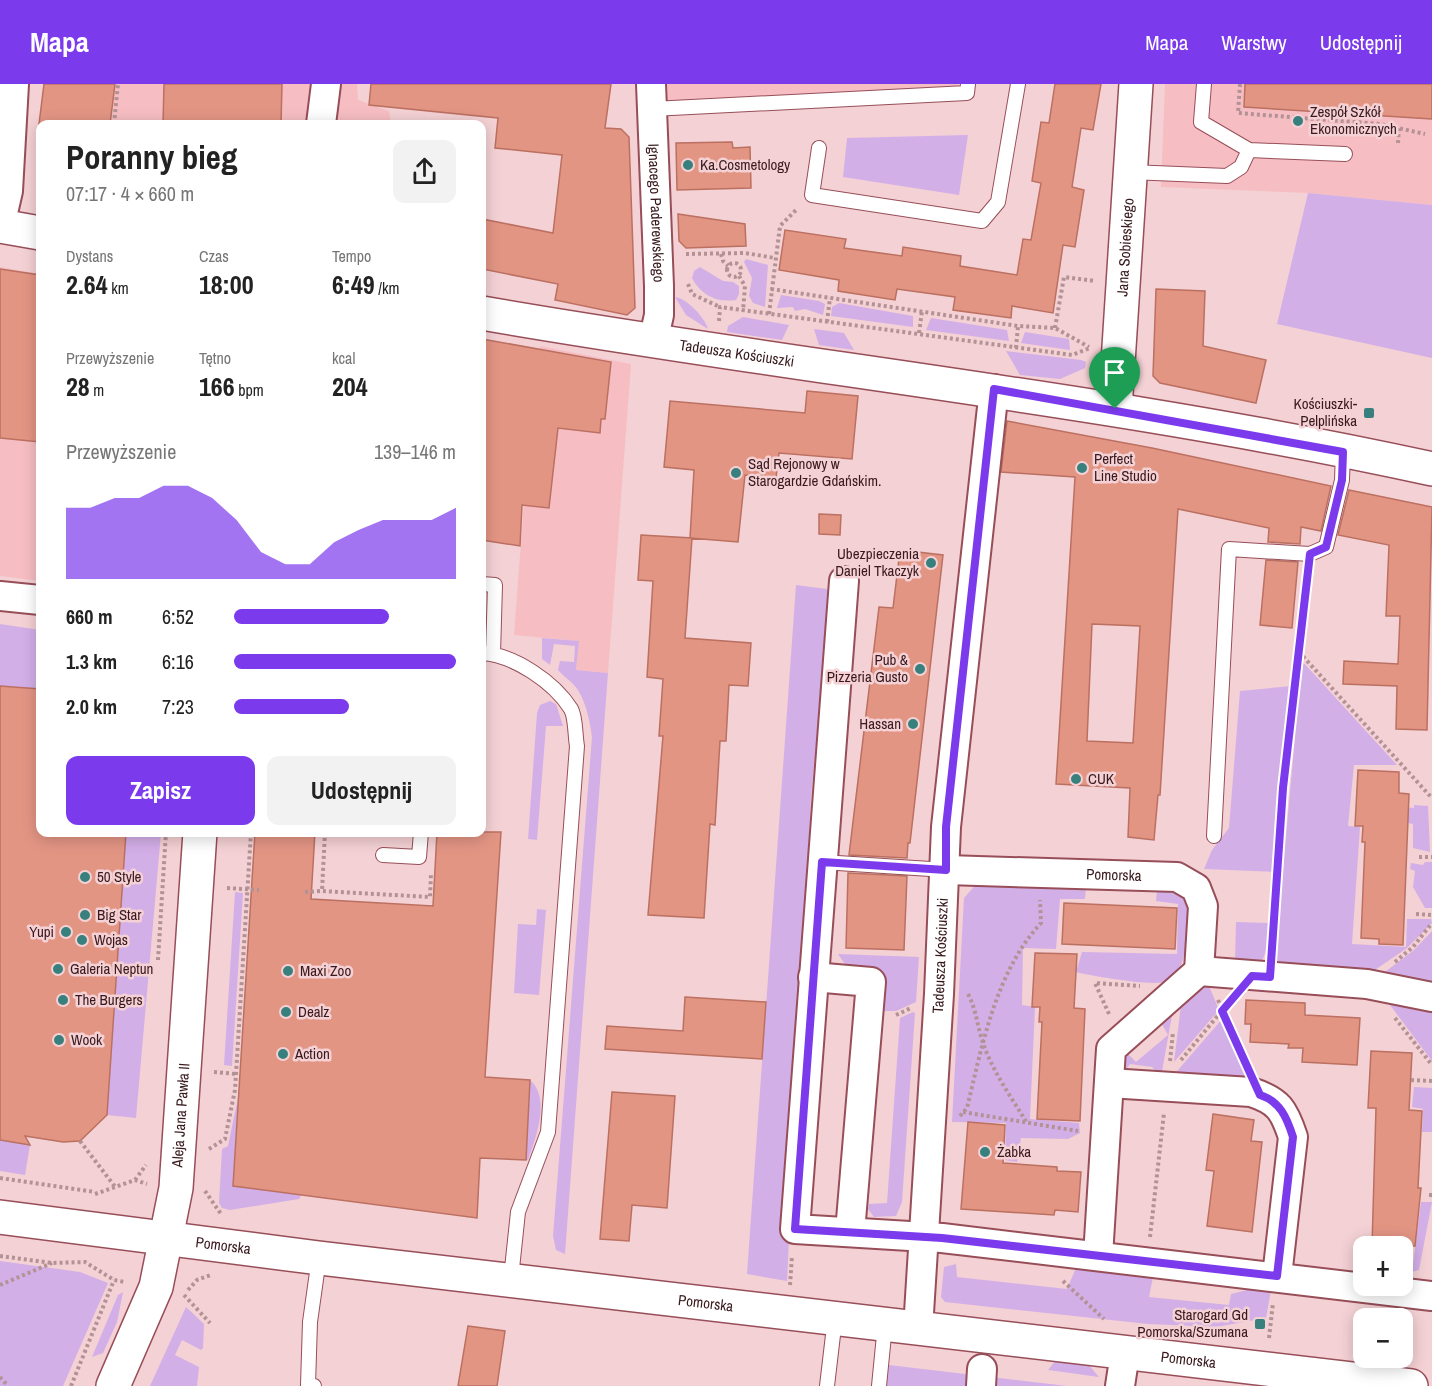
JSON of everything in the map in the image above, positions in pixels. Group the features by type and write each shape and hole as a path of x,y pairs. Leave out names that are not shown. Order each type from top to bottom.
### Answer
{"street":[{"path":"14,84 8,190 0,226 36,232"},
{"path":"322,120 327,84"},
{"name":"Jana Sobieskiego","path":"1115,409 1136,84"},
{"name":"Ignacego Paderewskiego","path":"652,97 659,286 659,315 653,342"},
{"name":"Tadeusza Kościuszki","path":"486,314 653,342 994,389 1115,409 1432,469"},
{"name":"Tadeusza Kościuszki","path":"918,1329 946,870 946,827 994,389"},
{"path":"844,582 795,1229 924,1238 1431,1290"},
{"path":"0,596 36,600"},
{"name":"Aleja Jana Pawła II","path":"113,1386 156,1287 176,1188 200,837"},
{"name":"Pomorska","path":"946,870 1177,876 1196,888 1203,906 1203,972"},
{"path":"1098,1256 1111,1049 1203,972 1367,984 1432,997"},
{"path":"813,977 871,982 850,1232"},
{"path":"1109,1083 1260,1095 1272,1099 1286,1117 1293,1137 1277,1276"},
{"name":"Pomorska","path":"0,1216 319,1258 511,1278 918,1329 1118,1339 1411,1386"},
{"path":"1118,1339 1120,1386"}],"lane":[{"path":"652,97 967,93 968,84"},
{"path":"819,148 812,195 982,221 998,202 1018,84"},
{"path":"1204,84 1201,122 1249,150 1345,154"},
{"path":"1130,172 1227,176 1241,167 1249,150"},
{"path":"1214,836 1229,549 1310,554 1326,547 1342,480 1343,452"},
{"path":"486,584 495,585 487,653 537,673 572,710 576,746 548,1132 518,1212 511,1278"},
{"path":"383,855 419,857 421,837"},
{"path":"822,862 946,870"},
{"path":"314,1386 308,1385 310,1332 319,1258"},
{"path":"827,1386 835,1318"},
{"path":"879,1386 885,1325"}],"path":[{"path":"114,120 118,84"},
{"path":"1240,84 1238,113 1399,127 1425,134"},
{"path":"1398,143 1399,127"},
{"path":"769,314 780,226 812,195"},
{"path":"676,254 745,253 775,258"},
{"path":"721,254 728,266 729,276 739,276"},
{"path":"728,266 732,263 741,266 739,276 745,286 743,310"},
{"path":"1055,328 1064,277 1100,282"},
{"path":"717,331 720,307 1072,355 1091,348 1055,328 1018,326 771,289"},
{"path":"827,322 830,298"},
{"path":"919,333 922,311"},
{"path":"1016,348 1018,326"},
{"path":"1176,1065 1222,1011 1261,976 1310,554"},
{"path":"1298,651 1431,796"},
{"path":"209,1149 225,1139 236,1074 251,837"},
{"path":"322,891 325,837"},
{"path":"1419,856 1432,857"},
{"path":"305,892 430,897 431,865"},
{"path":"227,888 259,890"},
{"path":"957,1119 967,1108 984,1039 999,994 1028,936 1041,923 1040,891"},
{"path":"1416,914 1432,915"},
{"path":"1432,923 1413,947 1367,984 1432,1065"},
{"path":"1203,972 1260,1095"},
{"path":"963,985 975,1007 982,1040 1007,1092 1027,1123"},
{"path":"214,1072 236,1074"},
{"path":"1411,1080 1432,1082"},
{"path":"963,1112 1083,1131"},
{"path":"80,1141 116,1188"},
{"path":"0,1178 95,1192 116,1188 135,1180 147,1164"},
{"path":"135,1180 150,1186"},
{"path":"197,1190 206,1191 220,1214 226,1216"},
{"path":"94,1200 95,1192"},
{"path":"0,1256 52,1263 85,1262 114,1280 124,1282"},
{"path":"0,1285 52,1263"},
{"path":"183,1295 197,1280 217,1273"},
{"path":"1060,1279 1118,1339"},
{"path":"71,1386 114,1280"},
{"path":"178,1293 183,1295 210,1323"},
{"path":"1269,1338 1271,1319"},
{"path":"0,1377 8,1386"}],"shaded area":[{"path":"44,84 357,84 358,100 389,111 390,120 40,120"},
{"path":"665,84 958,84 957,87 666,101"},
{"name":"Zespół Szkół Ekonomicznych","path":"1165,84 1432,84 1432,205 1308,193 1161,187"},
{"path":"968,135 959,195 843,177 847,138"},
{"path":"1308,193 1432,205 1432,358 1277,324"},
{"path":"746,259 768,265 765,307 753,303 749,296 752,278 744,262"},
{"path":"0,267 36,273 36,580 0,576"},
{"path":"700,267 723,281 733,282 739,286 736,300 716,299 700,289 692,278 694,271"},
{"path":"781,295 819,301 825,304 823,315 805,309 795,311 793,307 777,308"},
{"path":"675,297 695,309 708,329 686,315"},
{"path":"839,303 913,316 913,327 831,316 832,307"},
{"path":"743,317 789,325 782,340 727,332 728,326"},
{"path":"931,318 1007,330 1009,341 926,330"},
{"path":"814,329 844,333 854,350 819,345"},
{"path":"1025,332 1069,339 1070,350 1021,343"},
{"path":"540,346 631,364 608,673 576,670 578,641 514,635 532,396"},
{"path":"1006,351 1081,360 1086,362 1085,368 1060,379 1020,375"},
{"path":"796,585 827,589 830,598 811,797 787,1281 747,1274"},
{"path":"0,624 36,629 36,689 0,686"},
{"path":"542,638 579,641 576,670 608,673 565,1254 556,1250 553,1236 592,737 584,701 577,688 558,670 560,661 574,662 575,646 554,644 550,665 542,659"},
{"path":"1302,661 1397,765 1354,765 1348,826 1360,827 1352,944 1406,947 1407,919 1431,919 1432,923 1407,948 1369,974 1274,966"},
{"path":"1292,686 1275,872 1204,869 1212,850 1229,828 1240,691"},
{"path":"550,701 556,704 563,726 546,726 537,840 528,839 537,713 540,705"},
{"path":"1414,805 1428,806 1430,852 1413,848 1413,824 1402,822 1402,807 1414,808"},
{"path":"126,837 161,837 136,1118 107,1115"},
{"path":"1425,862 1432,862 1432,908 1425,908 1413,887 1415,871 1410,869 1411,863 1423,865"},
{"path":"979,881 1086,886 1085,899 1060,899 1056,949 1023,948 1022,1005 1035,1007 1030,1119 1079,1123 1080,1133 1068,1139 1021,1138 1017,1162 1005,1160 1006,1123 952,1122 964,898"},
{"path":"1157,890 1173,890 1186,898 1188,922 1186,943 1182,962 1175,973 1163,982 1146,983 1076,972 1082,952 1177,954 1178,904 1156,901"},
{"path":"235,892 243,893 232,1066 224,1065"},
{"path":"537,909 546,910 539,995 514,993 518,924 536,925"},
{"path":"1236,922 1269,923 1267,948 1261,964 1235,962"},
{"path":"1432,931 1432,987 1381,975 1414,950"},
{"path":"838,954 919,957 916,1002 896,1011 878,1011"},
{"path":"1207,981 1219,1010 1174,1062 1182,997"},
{"path":"1387,1001 1432,1009 1432,1061"},
{"path":"1174,1004 1161,1077 1152,1067 1130,1064 1122,1075 1123,1049 1136,1062 1168,1035 1158,1017"},
{"path":"915,1013 902,1202 896,1216 874,1217 868,1209 869,1204 887,1203 900,1018"},
{"path":"1223,1018 1250,1085 1172,1077"},
{"path":"530,1080 540,1097 541,1107 535,1140 528,1160 526,1160"},
{"path":"1414,1087 1432,1088 1432,1132 1422,1132 1423,1109 1412,1107"},
{"path":"239,1093 302,1194 299,1199 230,1210 222,1208 219,1203 222,1149 228,1146"},
{"path":"0,1140 30,1145 25,1175 0,1171"},
{"path":"1421,1202 1432,1202 1419,1270 1413,1272"},
{"path":"0,1261 80,1272 108,1283 63,1386 0,1386"},
{"path":"956,1264 957,1277 1067,1289 1076,1268 1153,1277 1149,1297 1229,1305 1231,1294 1259,1287 1271,1290 1266,1318 1216,1327 1148,1324 945,1302 941,1297 944,1267"},
{"path":"123,1292 117,1322 103,1353 92,1357 118,1295"},
{"path":"186,1307 204,1324 203,1348 201,1350 182,1340 175,1355 199,1367 197,1386 150,1386"},
{"path":"1056,1360 1088,1364 1099,1377 1048,1370"},
{"path":"889,1365 1067,1386 886,1386"}],"building":[{"path":"44,84 115,84 110,120 40,120"},
{"path":"164,84 282,84 281,120 163,120"},
{"path":"371,84 611,84 605,128 621,129 629,137 635,308 627,315 555,300 558,284 486,270 486,220 553,233 562,155 495,148 498,118 369,105"},
{"path":"1055,84 1101,84 1093,130 1081,128 1072,187 1084,190 1075,247 1063,245 1053,313 1012,306 1011,318 953,310 955,297 897,289 895,300 838,291 839,280 779,270 785,230 846,239 844,248 902,256 903,247 961,256 960,266 1017,275 1023,239 1031,240 1041,183 1032,181 1041,122 1049,123"},
{"path":"1245,84 1432,84 1432,119 1244,107"},
{"path":"732,142 733,148 750,147 751,188 677,190 676,143"},
{"path":"678,214 745,224 746,246 686,248 679,241"},
{"path":"0,269 36,274 36,442 0,438"},
{"path":"1156,289 1205,291 1203,346 1266,360 1256,403 1160,383 1153,376"},
{"path":"486,340 611,362 605,419 601,419 600,433 558,428 549,508 522,505 520,546 486,541"},
{"name":"Sąd Rejonowy w Starogardzie Gdańskim.","path":"807,391 858,396 852,459 779,453 776,478 745,475 738,542 690,538 694,470 664,467 670,401 805,413"},
{"path":"1007,421 1152,448 1331,486 1321,531 1301,527 1300,544 1268,542 1269,528 1178,509 1160,795 1158,795 1154,840 1128,837 1130,788 1056,784 1075,477 1001,472","holes":["1092,624 1140,626 1133,743 1087,741"]},
{"path":"1349,490 1432,507 1427,730 1396,729 1397,686 1343,684 1344,661 1398,664 1400,616 1386,616 1389,545 1338,535"},
{"path":"819,514 841,515 840,535 819,534"},
{"path":"641,535 692,538 685,638 751,643 748,686 729,685 726,741 720,741 715,825 710,824 704,918 648,915 663,736 659,736 663,679 647,677 653,581 638,580"},
{"path":"900,550 943,555 910,843 908,843 907,858 849,855 879,607 893,608"},
{"path":"1266,560 1298,562 1292,628 1260,625"},
{"name":"Galeria Neptun","path":"0,686 36,689 36,837 126,837 107,1115 80,1141 63,1142 25,1136 30,1145 0,1140"},
{"path":"1358,770 1399,772 1399,793 1409,794 1403,945 1379,944 1379,939 1361,938 1365,842 1362,842 1363,826 1355,826"},
{"path":"486,832 501,832 485,1077 530,1080 526,1160 480,1158 477,1218 233,1186 255,837 315,837 311,899 433,906 437,837 486,837"},
{"path":"848,873 907,876 904,950 846,948"},
{"path":"1064,903 1177,908 1175,949 1062,944"},
{"path":"1035,953 1077,954 1074,1008 1085,1009 1080,1121 1037,1119 1042,1022 1039,1022 1040,1007 1032,1007"},
{"path":"685,997 766,1002 762,1059 605,1049 607,1026 683,1031"},
{"path":"1246,1000 1305,1003 1305,1015 1360,1018 1357,1065 1302,1062 1303,1048 1288,1048 1289,1044 1250,1042 1251,1024 1245,1024"},
{"path":"1371,1051 1412,1053 1409,1110 1422,1111 1418,1188 1421,1188 1415,1246 1413,1246 1413,1236 1372,1236 1376,1108 1368,1108"},
{"path":"612,1092 675,1096 667,1208 632,1205 629,1241 600,1239"},
{"path":"1213,1114 1254,1120 1251,1141 1262,1142 1252,1232 1207,1226 1214,1171 1206,1170"},
{"path":"968,1122 1005,1125 1003,1163 1057,1167 1057,1171 1081,1172 1078,1212 1055,1210 1054,1215 961,1209"},
{"path":"468,1326 505,1331 497,1386 458,1386"}],"place":[{"name":"Zespół Szkół Ekonomicznych","path":"1298,121"},
{"name":"Ka.Cosmetology","path":"688,165"},
{"name":"Kościuszki- Pelplińska","path":"1369,413"},
{"name":"Perfect Line Studio","path":"1082,468"},
{"name":"Sąd Rejonowy w Starogardzie Gdańskim.","path":"736,473"},
{"name":"Ubezpieczenia Daniel Tkaczyk","path":"931,563"},
{"name":"Pub & Pizzeria Gusto","path":"920,669"},
{"name":"Hassan","path":"913,724"},
{"name":"CUK","path":"1076,779"},
{"name":"50 Style","path":"85,877"},
{"name":"Big Star","path":"85,915"},
{"name":"Yupi","path":"66,932"},
{"name":"Wojas","path":"82,940"},
{"name":"Galeria Neptun","path":"58,969"},
{"name":"Maxi Zoo","path":"288,971"},
{"name":"The Burgers","path":"63,1000"},
{"name":"Dealz","path":"286,1012"},
{"name":"Wook","path":"59,1040"},
{"name":"Action","path":"283,1054"},
{"name":"Żabka","path":"985,1152"},
{"name":"Starogard Gd Pomorska/Szumana","path":"1260,1324"}],"route":[{"path":"994,389 1115,409 1343,452 1342,480 1326,547 1310,554 1283,788 1270,977 1252,976 1222,1011 1260,1095 1272,1099 1286,1117 1293,1137 1277,1276 942,1238 795,1229 822,862 946,870 946,827 994,389"}]}
